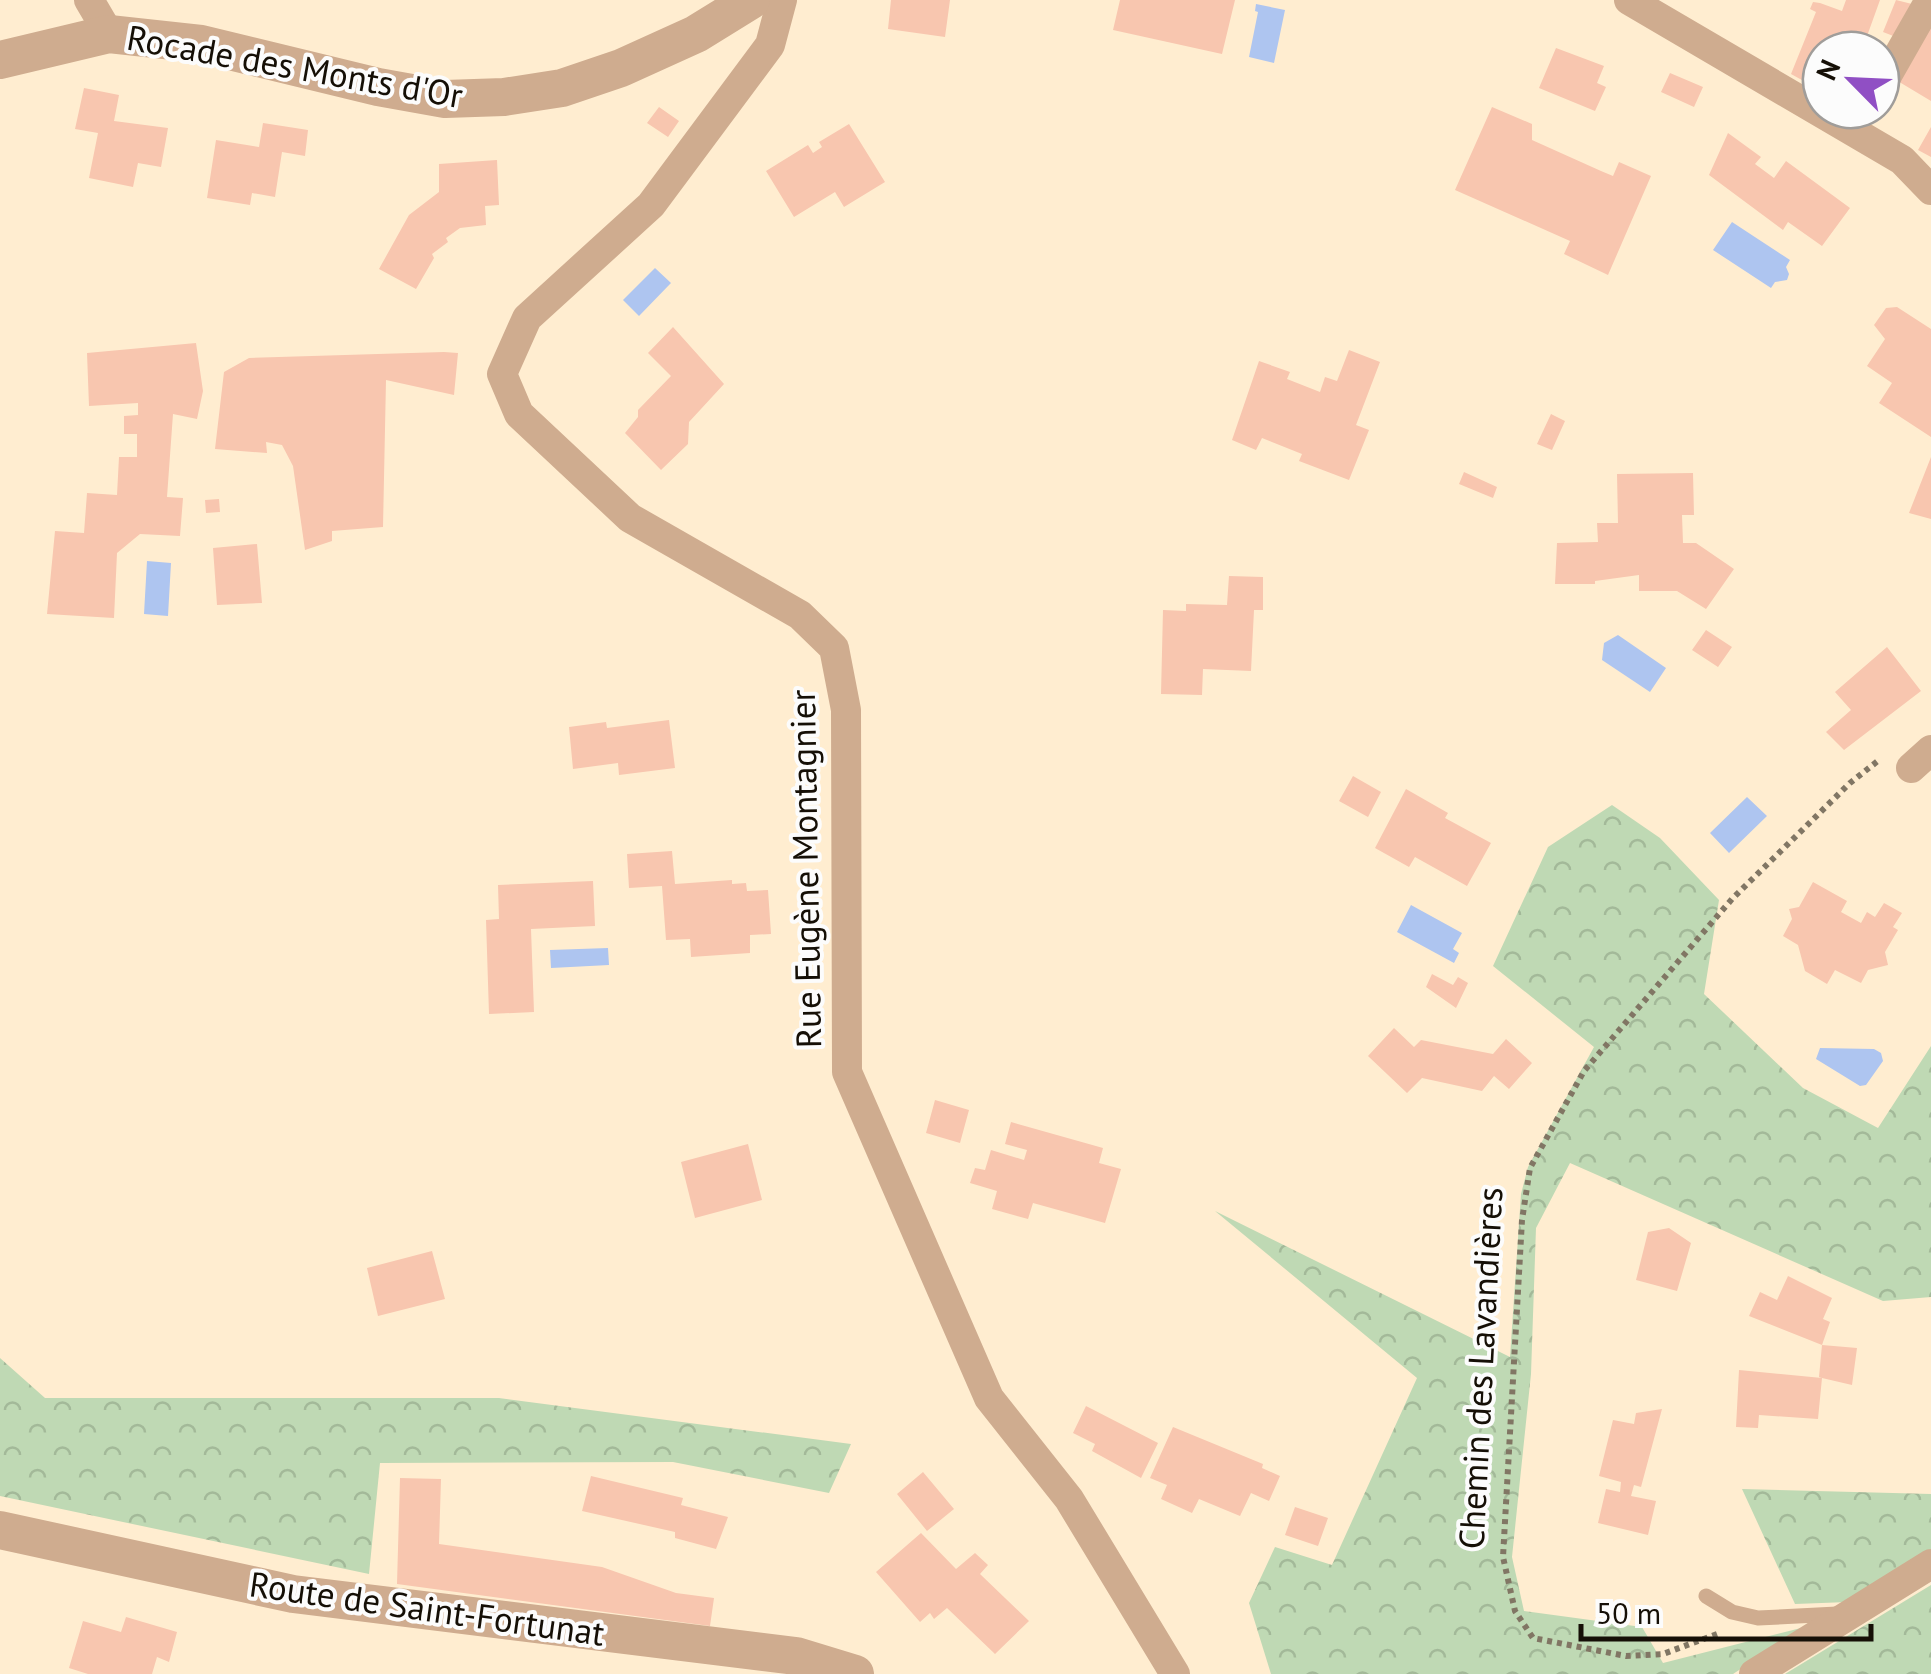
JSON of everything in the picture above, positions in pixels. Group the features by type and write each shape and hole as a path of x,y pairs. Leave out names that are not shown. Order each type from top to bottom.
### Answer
{"street":[{"path":"89,0 109,34"},
{"name":"Rocade des Monts d'Or","path":"0,60 109,34 201,44 378,87 445,98 504,97 562,88 621,68 696,34 752,0"},
{"name":"Rue Eugène Montagnier","path":"782,0 770,44 663,189 651,205 527,318 502,374 519,414 630,518 800,615 834,648 846,710 847,1072 989,1398 1069,1499 1175,1674"},
{"path":"1630,0 1801,90"},
{"path":"1901,51 1930,0"},
{"path":"1870,130 1931,190"},
{"name":"Route de Saint-Fortunat","path":"0,1530 293,1594 796,1656 855,1674"},
{"path":"1754,1674 1931,1564"}],"lane":[{"path":"1706,1596 1732,1612 1758,1618 1851,1614"}],"path":[{"name":"Chemin des Lavandières","path":"1758,1618 1663,1654 1626,1656 1533,1638 1515,1611 1503,1557 1522,1220 1530,1168 1584,1070 1732,899 1850,782 1911,756"}],"green space":[{"path":"1612,805 1660,838 1719,900 1704,994 1803,1088 1878,1128 1931,1046 1931,1297 1883,1301 1570,1163 1536,1228 1531,1374 1512,1557 1524,1611 1642,1627 1663,1663 1805,1627 1733,1674 1271,1674 1249,1603 1275,1547 1332,1565 1417,1378 1215,1211 1510,1357 1521,1194 1528,1167 1594,1047 1493,966 1548,847"},
{"path":"0,1358 45,1398 499,1398 851,1444 829,1493 673,1462 380,1463 369,1574 0,1496"},
{"path":"1742,1489 1931,1494 1931,1549 1848,1602 1795,1604"},
{"path":"1931,1585 1931,1674 1785,1674"}],"water":[{"path":"1256,4 1285,10 1274,63 1249,57 1258,12"},
{"path":"1732,222 1790,260 1787,280 1775,282 1771,288 1713,250"},
{"path":"655,268 671,283 639,316 623,300"},
{"path":"147,561 171,563 168,616 144,614"},
{"path":"1618,635 1666,668 1650,692 1602,660 1604,643"},
{"path":"1747,797 1767,816 1729,853 1710,833"},
{"path":"1411,905 1462,933 1453,949 1459,953 1454,963 1397,932"},
{"path":"608,948 609,965 551,968 550,950"},
{"path":"1820,1048 1874,1049 1881,1053 1883,1061 1866,1085 1860,1086 1816,1059"}],"building":[{"path":"891,0 950,0 945,37 888,29"},
{"path":"1120,0 1235,0 1222,54 1113,30"},
{"path":"1846,0 1880,0 1869,30 1809,30 1816,12 1810,9 1813,2 1842,11"},
{"path":"1896,0 1916,5 1901,39 1901,30 1884,30"},
{"path":"1931,23 1931,101 1901,83 1901,72"},
{"path":"1556,48 1604,66 1597,83 1606,87 1595,111 1539,88"},
{"path":"1801,49 1801,80 1791,74"},
{"path":"1670,73 1703,87 1694,107 1661,92"},
{"path":"84,88 119,95 114,121 168,128 161,167 138,163 133,187 89,178 98,133 75,129"},
{"path":"659,107 679,121 668,137 647,123"},
{"path":"1492,107 1532,124 1532,140 1601,171 1613,176 1619,162 1651,176 1608,275 1564,254 1570,241 1455,190"},
{"path":"263,123 308,130 305,156 282,152 275,197 252,193 250,205 207,198 216,140 259,147"},
{"path":"849,124 885,182 844,207 835,192 794,217 766,171 808,145 813,153 822,147 819,142"},
{"path":"1931,127 1931,157 1918,150"},
{"path":"1728,133 1761,157 1755,164 1774,178 1786,161 1850,208 1822,246 1788,222 1783,230 1709,175"},
{"path":"497,160 499,205 485,206 486,225 460,228 446,238 448,242 432,254 434,258 416,289 379,269 409,215 439,192 439,164"},
{"path":"1897,307 1931,329 1931,437 1879,403 1892,383 1867,366 1885,339 1874,325 1886,308"},
{"path":"673,327 724,384 689,422 688,444 661,470 625,433 638,417 638,410 671,376 648,353"},
{"path":"196,343 203,391 197,419 173,414 167,497 183,498 180,536 140,534 117,553 114,618 47,614 55,531 84,533 87,493 117,495 119,457 137,457 137,434 124,434 124,416 138,415 138,403 89,406 87,353"},
{"path":"1349,350 1380,362 1356,425 1369,430 1349,480 1299,461 1302,454 1262,438 1256,450 1232,440 1259,361 1290,372 1287,379 1320,392 1325,377 1337,381"},
{"path":"458,353 454,395 386,380 383,527 332,531 332,541 305,550 293,466 282,445 266,442 267,453 215,449 224,372 249,358"},
{"path":"1551,414 1565,421 1552,450 1537,444"},
{"path":"1931,457 1931,519 1909,513"},
{"path":"1464,472 1497,487 1493,498 1459,484"},
{"path":"1693,473 1694,515 1682,515 1683,543 1696,543 1734,569 1706,609 1677,591 1639,591 1639,575 1595,584 1555,584 1557,543 1598,542 1597,523 1618,523 1617,474"},
{"path":"219,499 220,512 206,513 205,500"},
{"path":"257,544 262,603 217,605 213,548"},
{"path":"1229,576 1263,577 1263,610 1254,610 1251,671 1203,669 1202,695 1161,694 1163,610 1186,611 1186,604 1227,605"},
{"path":"1706,630 1732,647 1718,667 1692,650"},
{"path":"1887,647 1921,691 1844,750 1826,732 1851,710 1835,692"},
{"path":"669,720 675,768 619,775 618,763 573,769 569,727 606,722 607,728"},
{"path":"1353,776 1381,792 1368,817 1339,801"},
{"path":"1406,789 1448,813 1445,818 1491,843 1467,886 1415,857 1409,867 1375,848"},
{"path":"672,851 675,884 732,880 732,884 746,883 747,891 768,890 771,934 750,935 750,953 691,957 690,939 666,940 662,886 629,888 627,854"},
{"path":"593,881 595,926 531,929 534,1012 489,1014 486,920 499,919 498,885"},
{"path":"1813,882 1847,901 1841,912 1861,923 1867,912 1875,917 1884,903 1902,913 1893,927 1898,930 1885,952 1888,965 1868,970 1861,983 1835,970 1827,984 1805,971 1798,945 1783,936 1792,919 1789,909 1799,907"},
{"path":"1432,974 1453,985 1458,977 1468,983 1456,1008 1426,987"},
{"path":"1394,1028 1414,1047 1421,1040 1493,1054 1506,1039 1532,1063 1509,1089 1494,1076 1482,1091 1422,1078 1407,1093 1368,1056"},
{"path":"935,1100 969,1110 960,1143 926,1133"},
{"path":"1011,1122 1103,1148 1099,1163 1121,1169 1105,1223 1033,1203 1028,1219 992,1209 997,1191 970,1183 975,1168 985,1170 991,1150 1024,1160 1027,1150 1005,1144"},
{"path":"748,1144 762,1200 695,1218 681,1162"},
{"path":"1669,1228 1691,1243 1677,1291 1636,1280 1648,1232"},
{"path":"432,1251 445,1299 378,1316 367,1268"},
{"path":"1788,1276 1832,1298 1823,1319 1830,1322 1822,1345 1749,1316 1760,1292 1777,1300"},
{"path":"1822,1345 1857,1348 1852,1385 1819,1377"},
{"path":"1739,1370 1822,1378 1818,1419 1759,1415 1758,1428 1736,1427"},
{"path":"1086,1406 1158,1443 1141,1478 1092,1451 1095,1444 1073,1433"},
{"path":"1662,1409 1641,1487 1634,1485 1631,1496 1656,1501 1648,1535 1598,1523 1606,1489 1620,1492 1621,1482 1599,1476 1613,1420 1634,1424 1636,1413"},
{"path":"1173,1427 1263,1464 1262,1468 1280,1476 1269,1501 1251,1493 1240,1516 1199,1499 1192,1513 1161,1499 1167,1485 1150,1478"},
{"path":"923,1472 954,1509 927,1531 897,1494"},
{"path":"591,1476 683,1498 681,1505 728,1517 716,1549 675,1538 675,1532 582,1511"},
{"path":"400,1478 441,1479 439,1544 602,1567 676,1593 714,1598 710,1626 397,1584"},
{"path":"1295,1507 1328,1518 1318,1546 1285,1535"},
{"path":"921,1533 956,1569 975,1553 988,1565 980,1574 1029,1621 995,1654 947,1608 934,1619 930,1613 920,1622 876,1572"},
{"path":"126,1617 177,1632 169,1662 157,1657 152,1674 88,1674 69,1668 83,1621 121,1632"}]}
